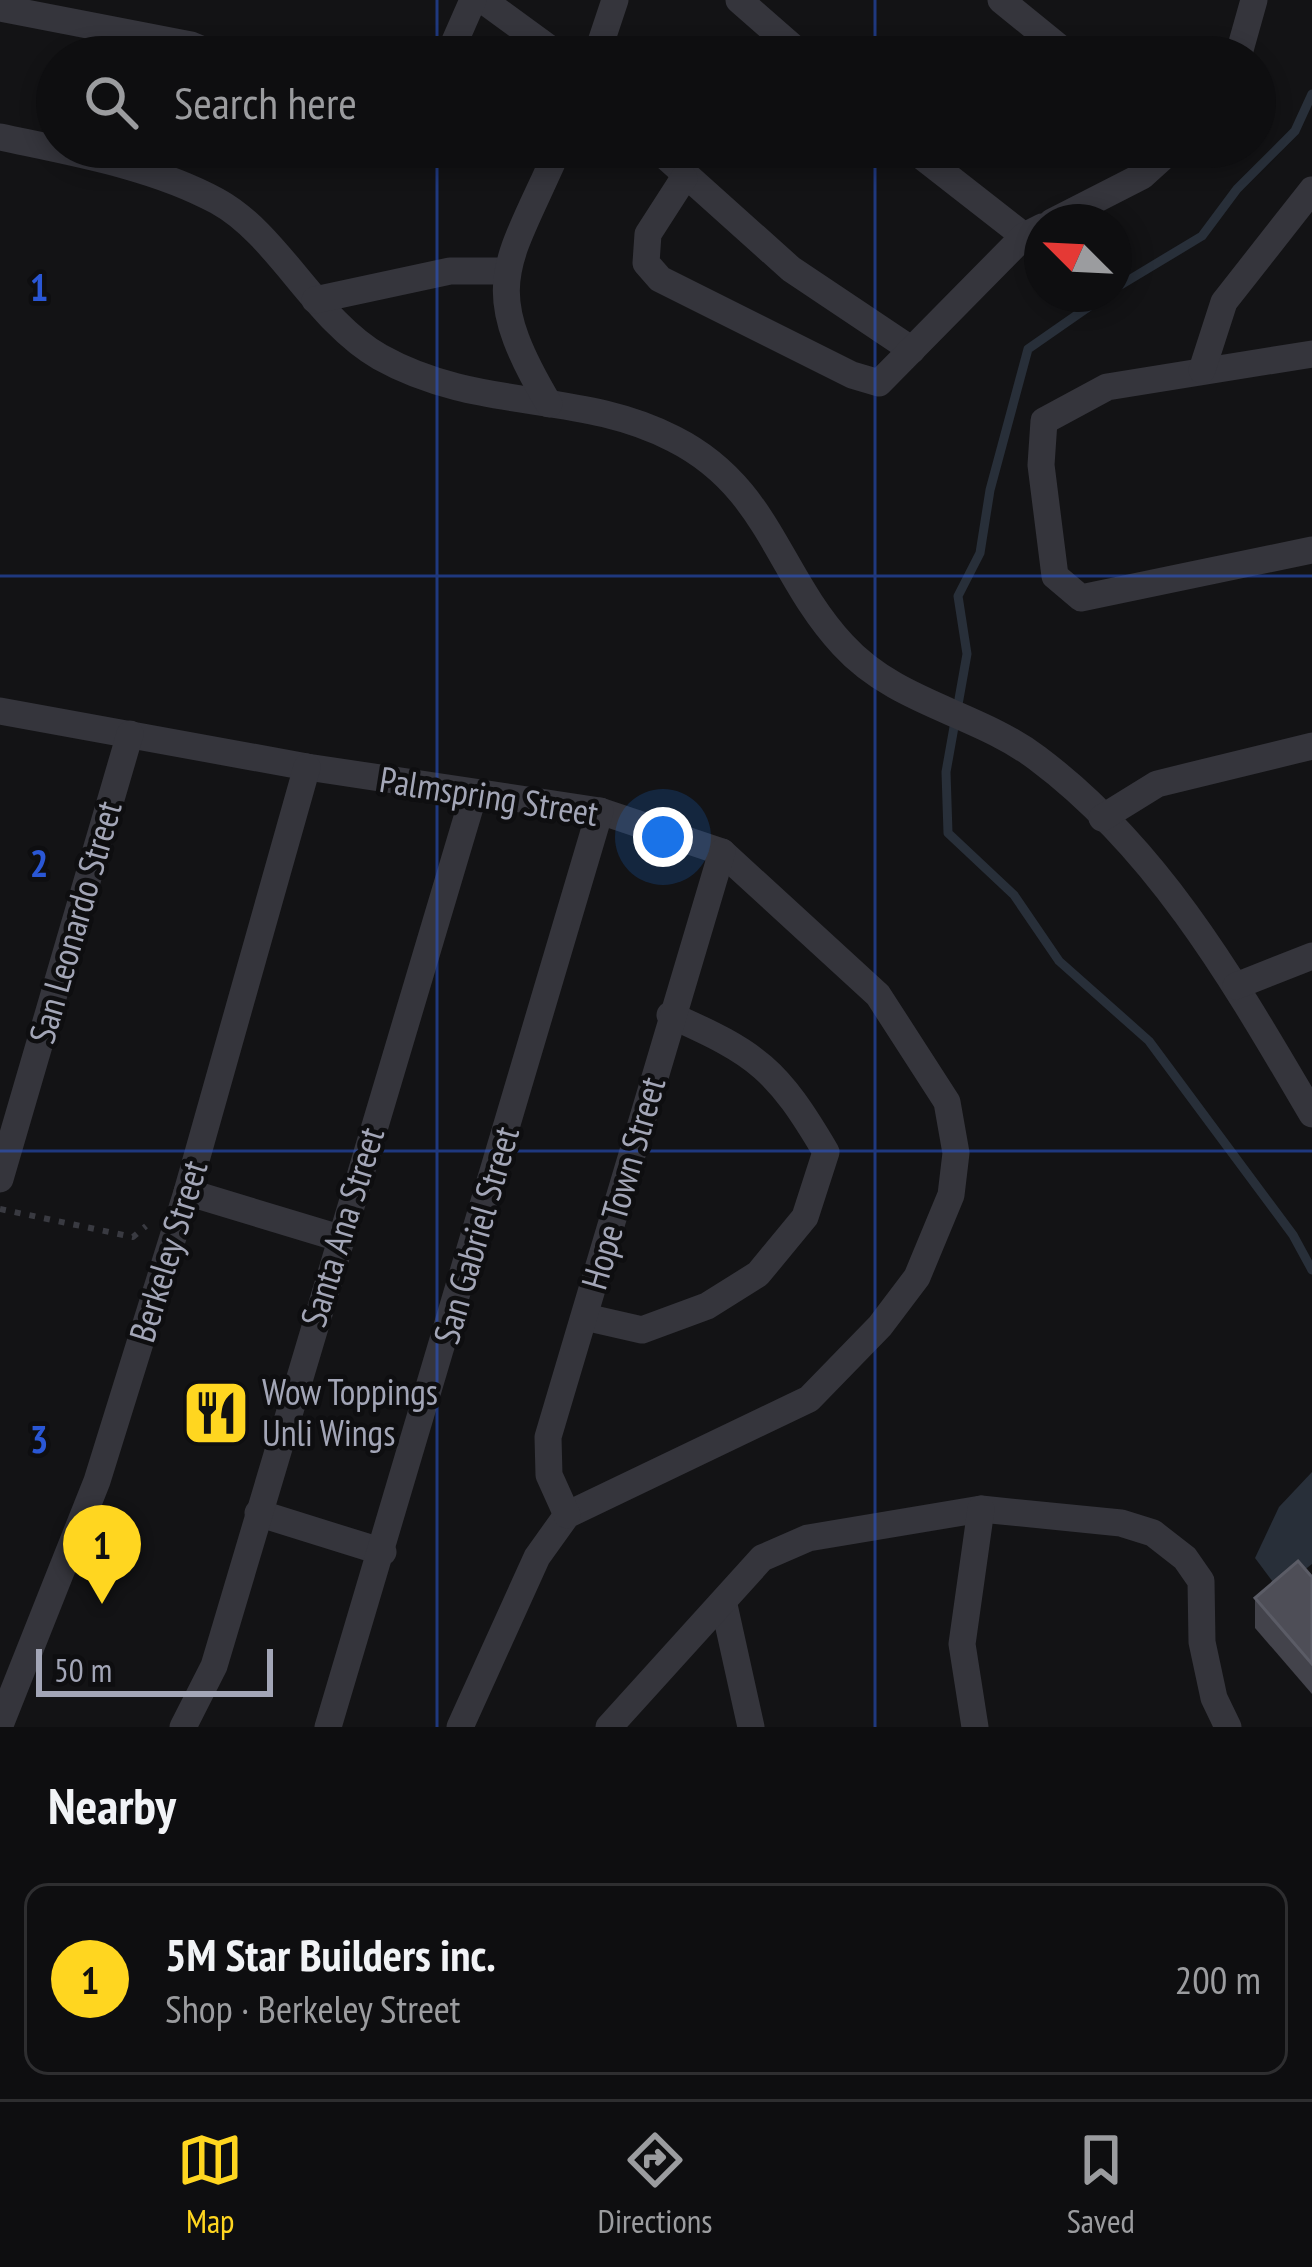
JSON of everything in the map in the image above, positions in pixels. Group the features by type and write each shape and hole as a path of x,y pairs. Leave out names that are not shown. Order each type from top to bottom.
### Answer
{"street":[{"path":"457,36 473,0"},
{"path":"482,0 532,36"},
{"path":"603,36 615,0"},
{"path":"739,0 780,36"},
{"path":"1001,0 1045,36"},
{"path":"1244,36 1254,0"},
{"path":"0,8 145,36"},
{"path":"0,137 36,145"},
{"path":"119,168 219,202 335,323 379,356 488,398 634,419 717,462 758,508 842,644 886,683 995,730 1040,760 1166,884 1236,986 1312,1114"},
{"path":"549,404 513,344 504,301 505,271 550,168"},
{"path":"675,168 791,269 913,350"},
{"path":"940,168 1024,226"},
{"path":"1087,204 1151,168"},
{"path":"684,178 648,234 646,263 660,278 852,375 879,382 1024,241"},
{"path":"1202,370 1224,302 1312,190"},
{"path":"315,300 450,271 505,271"},
{"path":"1312,354 1107,387 1044,421 1041,465 1055,576 1081,598 1312,550"},
{"name":"Palmspring Street","path":"1,714 600,811 722,852 878,995 947,1102 956,1154 951,1196 917,1277 880,1325 808,1399 567,1515"},
{"name":"San Leonardo Street","path":"0,1179 130,734"},
{"path":"1102,818 1156,784 1312,746"},
{"name":"Berkeley Street","path":"0,1725 97,1481 187,1192 307,767"},
{"name":"Santa Ana Street","path":"183,1727 214,1666 473,794"},
{"name":"San Gabriel Street","path":"328,1727 600,811"},
{"name":"Hope Town Street","path":"567,1515 549,1475 548,1437 722,852"},
{"path":"1236,986 1312,956"},
{"path":"584,1317 642,1330 707,1306 758,1274 805,1217 826,1152 795,1098 746,1048 670,1015"},
{"path":"187,1192 338,1238"},
{"path":"975,1727 962,1644 980,1509"},
{"path":"609,1727 762,1558 808,1538 980,1509 1121,1523 1153,1533 1185,1558 1202,1581 1202,1642 1214,1698 1228,1727"},
{"path":"258,1514 383,1552"},
{"path":"460,1727 537,1557 567,1515"},
{"path":"724,1605 751,1727"}],"path":[{"path":"0,1209 133,1237 187,1192"}],"shaded area":[{"path":"1312,1472 1312,1564 1279,1590 1255,1558 1279,1507"}],"building":[{"path":"1298,1561 1312,1577 1312,1664 1255,1598"}],"waterway":[{"path":"1276,150 1295,131 1312,94"},
{"path":"1132,278 1202,236 1258,168"},
{"path":"1081,312 1028,349 990,490 980,553 958,596 967,654 946,772 948,833 1014,895 1059,961 1149,1041 1293,1235 1312,1270"}],"place":[{"name":"Wow Toppings Unli Wings","path":"216,1413"},
{"name":"5M Star Builders inc.","path":"102,1604"}]}
